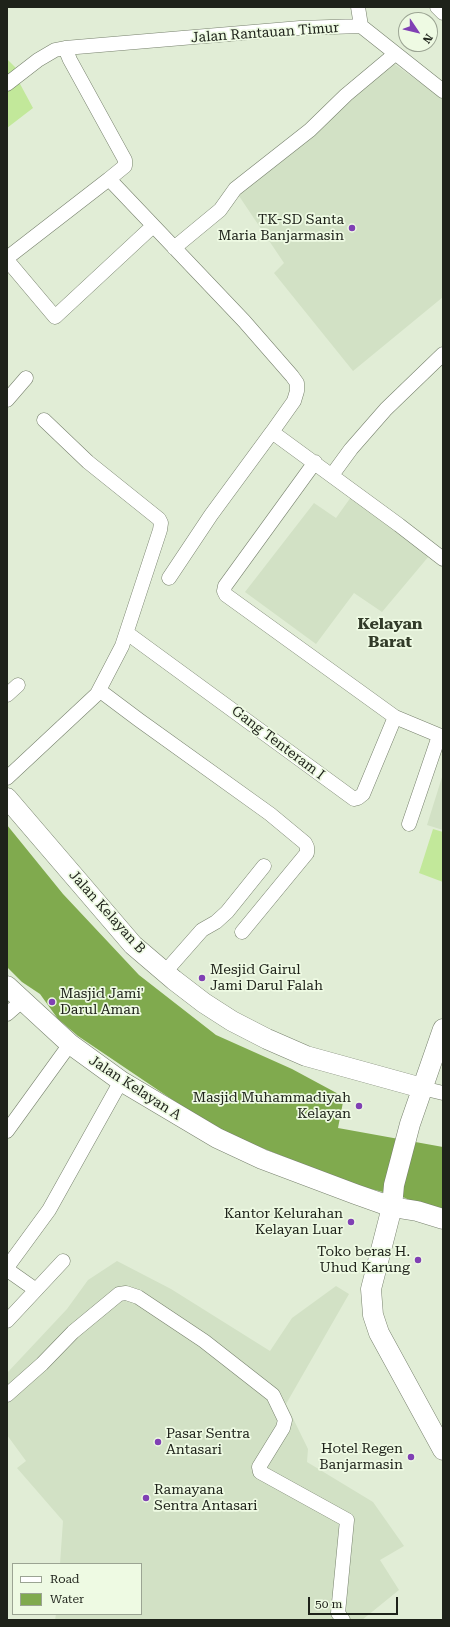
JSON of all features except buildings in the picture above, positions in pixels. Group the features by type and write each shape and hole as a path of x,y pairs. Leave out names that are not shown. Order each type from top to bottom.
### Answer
{"street":[{"path":"358,7 361,26 443,91"},
{"path":"437,7 443,13"},
{"name":"Jalan Rantauan Timur","path":"7,84 38,60 55,50 65,48 300,28 361,26"},
{"path":"65,48 70,60 126,160 125,166 7,259 55,317 153,226"},
{"path":"174,248 220,210 226,204 235,189 310,130 346,94 395,54"},
{"path":"109,179 244,321 297,383 297,391 294,400 211,515 169,578"},
{"path":"332,475 351,449 386,409 443,354"},
{"path":"7,400 26,378"},
{"path":"7,778 93,698 99,690 115,661 127,632 158,539 161,523 159,519 88,462 44,420"},
{"path":"272,432 332,475 443,559"},
{"path":"314,462 226,586 224,591 229,598 394,717 441,736 409,824"},
{"name":"Gang Tenteram I","path":"127,632 354,799 363,794 394,717"},
{"path":"7,695 18,684"},
{"path":"99,690 145,725 270,814 305,843 307,853 242,932"},
{"name":"Jalan Kelayan B","path":"7,798 128,939 165,972 204,1003 232,1021 267,1039 306,1056 422,1088"},
{"path":"165,972 202,930 216,922 226,912 264,866"},
{"name":"Jalan Kelayan A","path":"7,986 70,1044 121,1081 217,1138 281,1167 392,1207 417,1211 443,1219"},
{"path":"7,1014 22,1001"},
{"path":"443,1029 410,1124 394,1185 392,1207 371,1289 373,1315 379,1333 443,1450"},
{"path":"7,1131 70,1044"},
{"path":"36,1290 8,1269 8,1266 49,1210 121,1081"},
{"path":"422,1088 443,1093"},
{"path":"7,1321 63,1261"},
{"path":"7,1395 42,1364 73,1332 119,1294 126,1293 138,1297 204,1341 273,1395 285,1420 284,1428 259,1467 260,1472 347,1520 338,1614 343,1620"}],"shaded area":[{"path":"7,59 16,68 19,82 33,108 7,128"},
{"name":"TK-SD Santa Maria Banjarmasin","path":"393,63 443,99 443,297 353,371 274,273 284,263 237,193"},
{"path":"351,497 429,556 382,612 354,593 316,644 245,592 314,503 336,518"},
{"path":"443,774 443,830 427,825"},
{"path":"433,829 443,832 443,882 419,873"},
{"name":"Pasar Sentra Antasari","path":"117,1261 171,1289 270,1351 292,1318 336,1286 349,1294 286,1404 308,1449 307,1462 373,1502 404,1546 380,1560 399,1590 362,1620 55,1620 56,1615 142,1615 142,1563 60,1563 63,1521 17,1468 26,1461 7,1435 7,1373 67,1309 88,1280"}],"water":[{"path":"7,825 63,894 139,975 216,1035 292,1069 344,1097 338,1128 443,1147 443,1213 430,1210 403,1197 355,1185 242,1140 195,1115 78,1036 58,1019 40,994 22,982 7,967"}],"place":[{"name":"TK-SD Santa Maria Banjarmasin","path":"352,228"},
{"name":"Mesjid Gairul Jami Darul Falah","path":"202,978"},
{"name":"Masjid Jami' Darul Aman","path":"52,1002"},
{"name":"Masjid Muhammadiyah Kelayan","path":"359,1106"},
{"name":"Kantor Kelurahan Kelayan Luar","path":"351,1222"},
{"name":"Toko beras H. Uhud Karung","path":"418,1260"},
{"name":"Pasar Sentra Antasari","path":"158,1442"},
{"name":"Hotel Regen Banjarmasin","path":"411,1457"},
{"name":"Ramayana Sentra Antasari","path":"146,1498"}],"district":[{"name":"Kelayan Barat","path":"390,633"}]}
